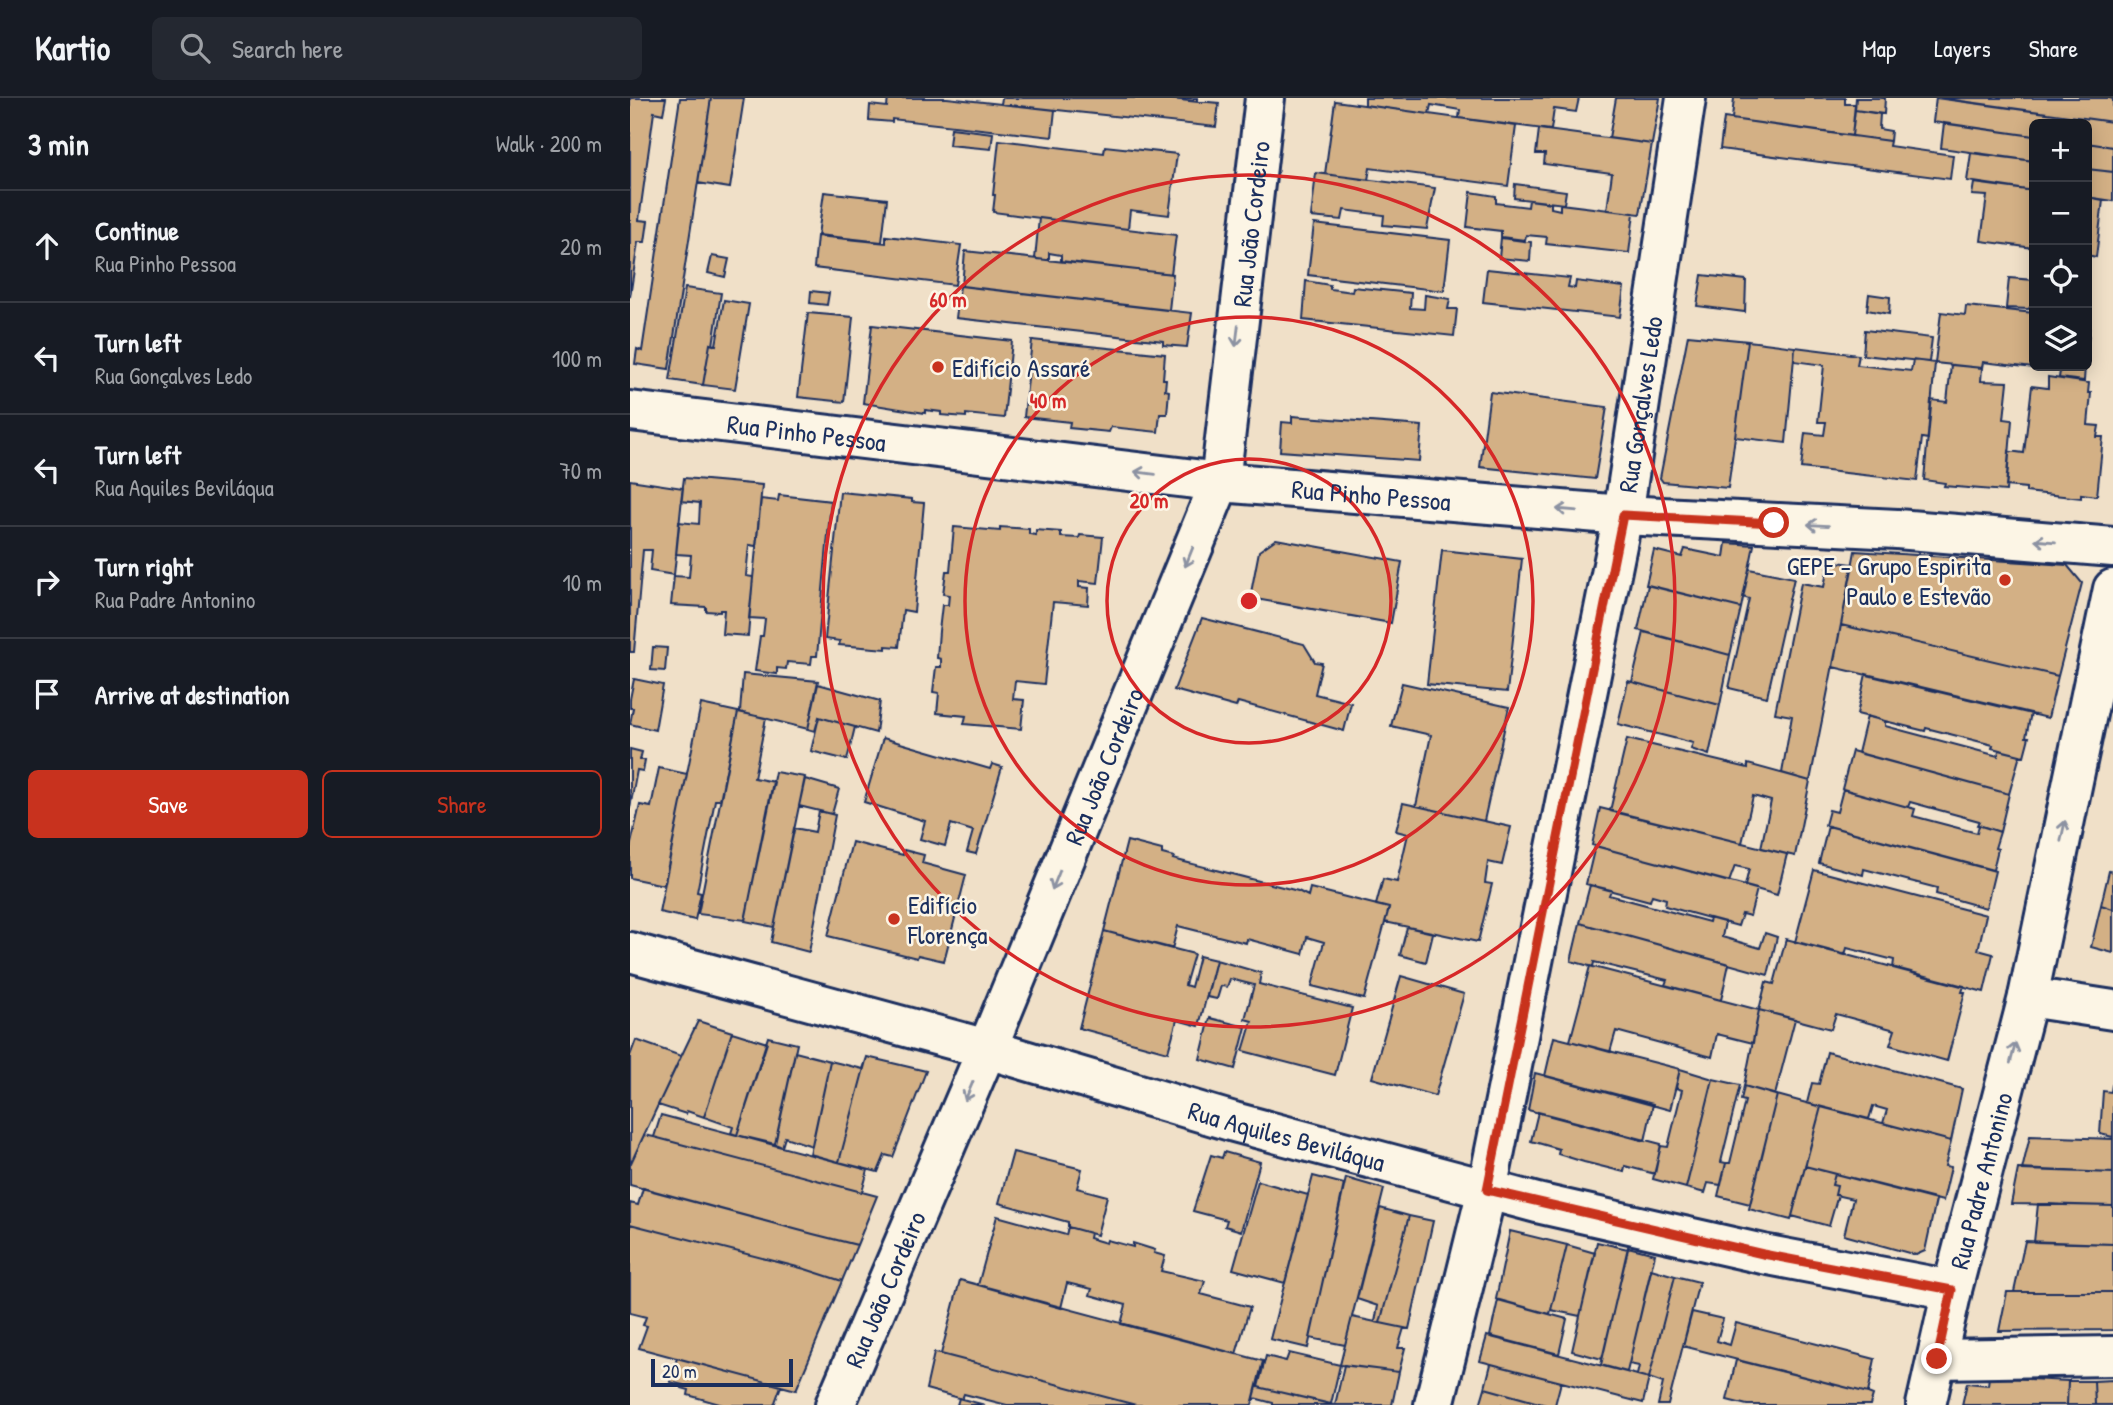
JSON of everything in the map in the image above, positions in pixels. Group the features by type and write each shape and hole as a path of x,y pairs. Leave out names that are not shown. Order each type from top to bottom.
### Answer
{"street":[{"name":"Rua João Cordeiro","path":"835,1405 986,1049 1220,482 1265,98"},
{"name":"Rua Gonçalves Ledo","path":"1434,1405 1487,1190 1623,515 1686,98"},
{"name":"Rua Pinho Pessoa","path":"630,411 1220,482 1623,515 1897,529 2113,547"},
{"name":"Rua Padre Antonino","path":"1926,1405 1952,1290 2028,997 2113,589"},
{"name":"Rua Aquiles Beviláqua","path":"630,952 986,1049 1234,1122 1487,1190 1763,1254 1952,1290"},
{"path":"2028,997 2113,1010"},
{"path":"1937,1359 2113,1356"}],"building":[{"path":"630,98 666,98 663,114 654,112 639,220 648,221 645,242 638,242 630,297"},
{"path":"680,98 711,98 669,369 635,364 637,349 642,351"},
{"path":"711,98 744,98 730,188 698,183"},
{"path":"888,98 947,98 1055,110 1052,137 892,119 892,122 869,120 870,105 887,107"},
{"path":"1002,98 1162,98 1219,103 1216,127 1001,104"},
{"path":"1162,98 1197,98 1197,102"},
{"path":"1365,98 1579,98 1576,112 1554,109 1551,130 1459,118 1460,110 1431,105 1429,114 1365,105"},
{"path":"1616,98 1660,98 1652,144 1609,138"},
{"path":"1734,98 1845,98 1845,104 1855,104 1852,136 1732,119"},
{"path":"1856,98 1885,98 1884,114 1855,110"},
{"path":"1936,98 2091,119 2029,119 2029,135 1933,122"},
{"path":"1940,98 2113,99 2113,122"},
{"path":"1335,101 1516,126 1508,186 1370,168 1368,180 1325,174"},
{"path":"1855,110 1880,114 1879,129 1891,131 1890,141 1852,136"},
{"path":"1724,118 1890,141 1889,146 1953,155 1950,179 1720,149"},
{"path":"2092,119 2113,122 2113,147 2092,144"},
{"path":"1944,123 2029,135 2029,160 1941,148"},
{"path":"951,128 993,133 991,149 949,145"},
{"path":"1539,129 1652,144 1640,214 1607,210 1612,173 1544,164 1545,154 1536,154"},
{"path":"999,140 1104,153 1105,146 1177,154 1169,215 1130,210 1128,229 993,212"},
{"path":"2092,144 2113,147 2113,172 2092,170"},
{"path":"1971,153 2029,160 2029,190 1967,181"},
{"path":"2092,170 2113,172 2113,201 2092,198"},
{"path":"1316,173 1435,188 1427,229 1383,225 1384,215 1344,210 1342,220 1311,217"},
{"path":"1974,183 2029,190 2029,247 1981,241 1987,196 1972,195"},
{"path":"1515,184 1566,191 1564,204 1514,198"},
{"path":"824,192 887,199 882,242 818,235"},
{"path":"1471,192 1496,196 1496,203 1528,207 1529,200 1551,203 1551,208 1560,210 1560,204 1634,213 1629,253 1546,244 1547,237 1526,235 1525,240 1501,237 1501,231 1467,227"},
{"path":"2092,198 2103,200 2096,257 2092,256"},
{"path":"1039,218 1176,235 1171,274 1061,261 1061,255 1049,253 1049,260 1035,259"},
{"path":"1314,224 1450,240 1444,291 1308,275"},
{"path":"817,236 886,243 886,236 961,245 955,285 814,268"},
{"path":"1501,238 1531,242 1530,261 1499,258"},
{"path":"965,251 1173,274 1169,310 962,286"},
{"path":"712,256 729,259 725,277 708,273"},
{"path":"1487,269 1570,278 1568,287 1575,288 1576,281 1624,287 1620,317 1483,302"},
{"path":"1702,275 1746,280 1745,312 1697,306"},
{"path":"2009,278 2029,280 2029,309 2006,308"},
{"path":"1306,281 1330,285 1330,289 1352,292 1353,287 1411,293 1410,308 1424,309 1425,295 1450,299 1448,309 1457,309 1454,336 1303,320"},
{"path":"960,286 1192,313 1187,347 1163,345 1163,341 956,318"},
{"path":"685,288 721,293 713,345 710,344 703,385 670,380"},
{"path":"811,291 829,293 827,305 810,303"},
{"path":"1869,294 1890,297 1889,314 1867,310"},
{"path":"724,300 749,304 735,389 703,385 710,344 716,345"},
{"path":"1966,306 2029,312 2029,367 1983,362 1982,368 1935,363 1941,312 1965,315"},
{"path":"808,313 853,317 844,402 798,397"},
{"name":"Edifício Assaré","path":"872,325 1012,341 1004,418 966,414 966,417 941,415 941,412 925,410 925,413 863,403"},
{"path":"1865,330 1932,338 1929,362 1863,355"},
{"path":"1688,335 1748,341 1728,488 1663,482 1660,478"},
{"path":"1032,340 1165,354 1163,379 1166,379 1165,390 1169,391 1167,414 1160,414 1158,432 1111,427 1109,432 1069,428 1070,422 1024,417"},
{"path":"1748,341 1795,347 1786,443 1735,437"},
{"path":"1795,347 1859,355 1857,365 1911,371 1913,360 1935,363 1928,439 1922,438 1917,481 1801,468 1805,433 1824,435 1826,422 1818,422 1824,365 1794,361"},
{"path":"1951,365 1982,368 1981,381 2008,382 2004,419 2012,420 2006,491 1944,486 1945,483 1924,480 1931,400 1947,402"},
{"path":"2060,371 2085,371 2084,381 2059,378"},
{"path":"2048,377 2089,383 2088,393 2091,393 2088,425 2099,426 2097,437 2103,437 2097,496 2081,494 2081,498 2026,492 2026,488 2006,486 2009,451 2024,453 2032,386 2048,388"},
{"path":"1490,392 1607,407 1595,479 1480,467"},
{"path":"1292,416 1422,426 1419,461 1280,451 1282,422 1292,423"},
{"path":"684,478 762,485 756,546 749,545 746,576 753,577 748,636 722,634 724,610 706,611 706,607 671,605 674,576 689,577 691,555 676,554 679,522 699,524 700,503 681,501"},
{"path":"630,480 683,488 674,575 650,571 652,550 643,550 634,652 630,652"},
{"path":"840,492 912,499 912,502 924,503 914,612 903,610 899,647 886,646 886,649 839,645 840,641 825,639"},
{"path":"779,495 831,501 817,656 812,656 811,664 787,662 786,669 777,668 777,674 755,671 765,619 749,618 761,499 778,501"},
{"path":"954,527 1000,531 1000,527 1029,529 1029,534 1036,535 1036,530 1061,532 1061,537 1103,537 1098,583 1079,581 1079,587 1089,588 1088,605 1053,602 1044,684 1015,681 1013,699 1024,700 1021,729 964,724 966,716 937,713 939,693 933,692 936,667 941,667 941,659 937,658 939,631 942,605 948,605 949,595 943,594 946,571 950,571"},
{"path":"1276,539 1402,562 1391,623 1250,598 1259,551"},
{"path":"1726,543 1754,545 1741,608 1646,585 1654,550 1682,557 1685,549 1724,557"},
{"path":"1442,550 1522,559 1507,692 1427,684"},
{"path":"1855,551 2067,565 2082,583 2058,676 1841,625"},
{"path":"1829,561 1853,564 1810,781 1782,773 1792,716 1775,713 1801,583 1824,587"},
{"path":"1749,569 1794,578 1767,697 1729,688 1749,599 1743,597"},
{"path":"1648,585 1741,608 1730,655 1638,630"},
{"path":"1202,618 1304,644 1315,662 1322,663 1315,694 1351,703 1344,731 1238,702 1236,707 1174,690"},
{"path":"1841,625 2058,676 2048,718 1833,667"},
{"path":"1644,632 1730,655 1720,705 1632,682"},
{"path":"653,647 667,648 665,671 651,670"},
{"path":"743,674 818,681 808,729 740,712"},
{"path":"1866,674 2031,713 2024,756 1926,728 1925,731 1857,714"},
{"path":"634,679 663,685 655,730 630,724 633,708 630,708 630,699"},
{"path":"1628,681 1720,705 1709,755 1691,749 1693,743 1618,724"},
{"path":"1402,683 1509,707 1484,821 1416,806 1431,735 1391,726"},
{"path":"818,684 880,701 876,733 819,717 815,731 808,729"},
{"path":"701,704 738,712 720,800 715,800 697,892 701,893 695,920 659,912"},
{"path":"738,712 766,718 754,778 774,782 745,920 698,914"},
{"path":"1867,716 1885,721 1885,726 1998,756 1999,750 2020,755 2009,794 1858,753"},
{"path":"819,717 855,727 847,760 811,751"},
{"path":"883,738 990,769 992,764 1002,767 976,854 967,852 973,831 951,824 945,846 920,839 925,821 864,802"},
{"path":"1627,739 1748,768 1748,764 1810,781 1795,856 1761,848 1771,801 1753,796 1742,843 1610,811"},
{"path":"630,749 642,752 640,760 645,760 643,771 637,770 630,808"},
{"path":"1852,751 2009,794 2000,832 1977,825 1979,821 1910,802 1908,807 1842,789"},
{"path":"659,768 687,774 664,885 630,878 630,848 640,805 651,807"},
{"path":"775,772 805,777 774,927 745,921"},
{"path":"805,779 839,789 832,814 799,806"},
{"path":"1843,789 1915,809 1913,816 1977,833 1979,825 2000,832 1993,870 1825,825 1829,810 1837,812"},
{"path":"1403,803 1511,827 1502,865 1488,862 1485,883 1492,884 1478,942 1385,922 1389,908 1376,905 1383,879 1397,882 1408,834 1396,831"},
{"path":"1600,808 1787,854 1777,895 1745,886 1749,869 1735,866 1729,882 1592,845"},
{"path":"819,811 835,815 809,952 771,942 794,828 815,832"},
{"path":"1828,826 1995,871 1986,908 1936,894 1937,888 1864,869 1863,875 1819,863"},
{"path":"1127,841 1162,850 1162,854 1174,857 1173,859 1298,891 1308,896 1310,888 1389,908 1364,999 1312,986 1324,942 1307,937 1303,954 1247,939 1246,943 1178,926 1172,949 1104,931"},
{"name":"Edifício Florença","path":"852,842 903,855 904,850 924,855 922,863 966,875 944,961 918,955 917,958 828,936"},
{"path":"1595,846 1757,889 1750,916 1742,914 1738,926 1665,906 1666,899 1652,895 1650,901 1586,884"},
{"path":"1814,870 1986,915 1978,950 1993,954 1984,992 1893,968 1894,960 1847,948 1845,955 1795,942"},
{"path":"2109,871 2113,872 2113,909 2101,905"},
{"path":"1590,885 1611,890 1609,895 1709,922 1710,918 1725,922 1722,937 1760,948 1765,933 1777,937 1768,975 1580,923"},
{"path":"2101,905 2113,909 2113,953 2091,947"},
{"path":"1580,923 1729,964 1721,1000 1665,985 1667,980 1594,962 1593,967 1571,961"},
{"path":"1407,927 1433,933 1426,962 1400,955"},
{"path":"1104,931 1194,954 1185,985 1191,987 1199,956 1216,960 1199,1026 1177,1020 1168,1052 1079,1028"},
{"path":"1786,939 1964,986 1962,992 1965,992 1947,1061 1890,1045 1895,1030 1836,1014 1831,1029 1759,1010 1766,982 1774,984"},
{"path":"1216,960 1261,973 1259,984 1352,1008 1335,1075 1243,1051 1252,1021 1245,1019 1254,985 1230,979 1227,987 1221,986 1217,999 1207,997"},
{"path":"1590,966 1759,1010 1753,1043 1717,1034 1712,1057 1616,1031 1610,1052 1570,1041"},
{"path":"1401,976 1464,994 1435,1096 1372,1078"},
{"path":"1759,1010 1795,1019 1775,1095 1744,1086"},
{"path":"1210,1018 1246,1027 1235,1069 1200,1059"},
{"path":"698,1021 732,1032 704,1117 658,1105"},
{"path":"732,1032 767,1043 737,1135 731,1133 733,1127 704,1117"},
{"path":"768,1037 797,1044 775,1144 737,1135"},
{"path":"1554,1037 1680,1069 1670,1110 1545,1076"},
{"path":"636,1040 681,1056 630,1165 630,1056"},
{"path":"795,1052 830,1061 812,1146 785,1137 782,1147 775,1144"},
{"path":"1827,1052 1962,1089 1951,1141 1883,1123 1887,1110 1873,1106 1869,1119 1807,1103 1812,1083 1819,1084"},
{"path":"867,1057 839,1162 810,1154 830,1061 863,1069"},
{"path":"867,1057 926,1071 893,1157 885,1155 878,1172 839,1162"},
{"path":"1680,1069 1713,1079 1686,1188 1653,1179 1661,1146 1668,1147 1682,1090 1676,1088"},
{"path":"1535,1073 1653,1104 1645,1141 1528,1110"},
{"path":"1713,1079 1740,1085 1721,1162 1726,1163 1721,1185 1708,1183 1705,1193 1686,1188"},
{"path":"2112,1085 2113,1137 2100,1134 2103,1091 2111,1092"},
{"path":"1744,1086 1777,1095 1750,1204 1718,1196 1726,1163 1730,1163 1745,1101 1741,1100"},
{"path":"1777,1095 1821,1107 1791,1220 1749,1209"},
{"path":"1821,1107 1951,1141 1945,1166 1951,1167 1943,1201 1805,1166"},
{"path":"1538,1112 1661,1144 1655,1174 1625,1166 1624,1172 1584,1162 1558,1154 1559,1149 1531,1141"},
{"path":"661,1115 868,1170 862,1192 654,1137"},
{"path":"644,1135 877,1196 857,1245 813,1234 630,1185 630,1165"},
{"path":"2030,1136 2113,1139 2113,1173 2022,1170"},
{"path":"1013,1152 1082,1169 1077,1188 1107,1196 1097,1235 1068,1227 1068,1222 999,1203"},
{"path":"1224,1152 1260,1162 1241,1231 1225,1226 1227,1220 1193,1211 1211,1155 1222,1158"},
{"path":"1805,1166 1835,1174 1832,1185 1837,1186 1835,1195 1838,1195 1829,1226 1792,1216"},
{"path":"2018,1169 2113,1173 2113,1206 2011,1204"},
{"path":"1835,1174 1936,1200 1925,1251 1916,1255 1844,1235 1853,1199 1835,1195 1837,1186 1832,1185"},
{"path":"1313,1176 1344,1184 1308,1348 1270,1339"},
{"path":"1346,1178 1384,1189 1345,1345 1310,1338"},
{"path":"1258,1181 1308,1195 1285,1283 1233,1269"},
{"path":"643,1188 857,1245 842,1281 630,1224 630,1203 638,1205"},
{"path":"2038,1204 2113,1206 2113,1244 2034,1242"},
{"path":"1380,1208 1409,1216 1380,1323 1375,1322 1378,1306 1357,1299"},
{"path":"997,1216 1066,1235 1068,1227 1090,1233 1089,1238 1106,1243 1107,1240 1133,1247 1133,1243 1155,1250 1154,1253 1165,1256 1161,1271 1205,1281 1201,1294 1250,1307 1236,1354 1121,1324 1126,1305 1090,1295 1092,1289 1067,1283 1061,1308 978,1285"},
{"path":"1409,1216 1433,1221 1409,1329 1380,1323"},
{"path":"630,1224 842,1281 796,1390 639,1348 647,1326 643,1325 646,1317 630,1313"},
{"path":"1510,1231 1567,1245 1550,1314 1496,1299"},
{"path":"2025,1241 2113,1244 2113,1292 2014,1292"},
{"path":"1597,1242 1628,1249 1602,1359 1572,1351"},
{"path":"1567,1245 1595,1253 1580,1316 1551,1310"},
{"path":"1628,1247 1655,1254 1627,1372 1601,1365"},
{"path":"1651,1269 1675,1276 1649,1378 1637,1375 1639,1366 1629,1364"},
{"path":"1675,1276 1699,1282 1668,1405 1658,1405 1663,1383 1649,1378"},
{"path":"960,1280 1263,1361 1252,1405 1136,1405 941,1354"},
{"path":"2007,1292 2113,1292 2113,1330 1999,1331"},
{"path":"1498,1300 1567,1319 1559,1354 1490,1336"},
{"path":"1692,1312 1723,1319 1717,1341 1730,1345 1736,1323 1875,1359 1868,1393 1683,1346"},
{"path":"1352,1317 1404,1328 1398,1348 1405,1348 1399,1372 1340,1365"},
{"path":"1487,1336 1649,1378 1643,1403 1480,1361"},
{"path":"934,1353 1136,1405 1007,1405 964,1394 962,1399 926,1389"},
{"path":"1289,1353 1340,1365 1331,1404 1258,1387 1266,1356 1286,1361"},
{"path":"677,1358 781,1386 774,1405 723,1405 688,1395 689,1390 682,1388 683,1385 670,1382"},
{"path":"1736,1360 1873,1395 1870,1405 1747,1405 1727,1400"},
{"path":"1491,1364 1561,1382 1555,1405 1546,1405 1485,1388"},
{"path":"1344,1365 1399,1372 1392,1405 1335,1405"},
{"path":"1989,1377 2068,1381 2067,1405 1962,1405 1967,1383 1988,1385"},
{"path":"2113,1380 2113,1405 2095,1405 2094,1381"},
{"path":"2068,1381 2094,1381 2095,1405 2067,1405"},
{"path":"1257,1387 1334,1405 1273,1405 1254,1398"},
{"path":"1485,1388 1546,1405 1480,1405"},
{"path":"959,1398 962,1399 985,1405 957,1405"}],"place":[{"name":"Edifício Assaré","path":"938,367"},
{"name":"GEPE - Grupo Espirita Paulo e Estevão","path":"2005,580"},
{"name":"Edifício Florença","path":"894,919"}],"route":[{"path":"1774,523 1623,515 1487,1190 1763,1254 1952,1290 1937,1359"}]}
